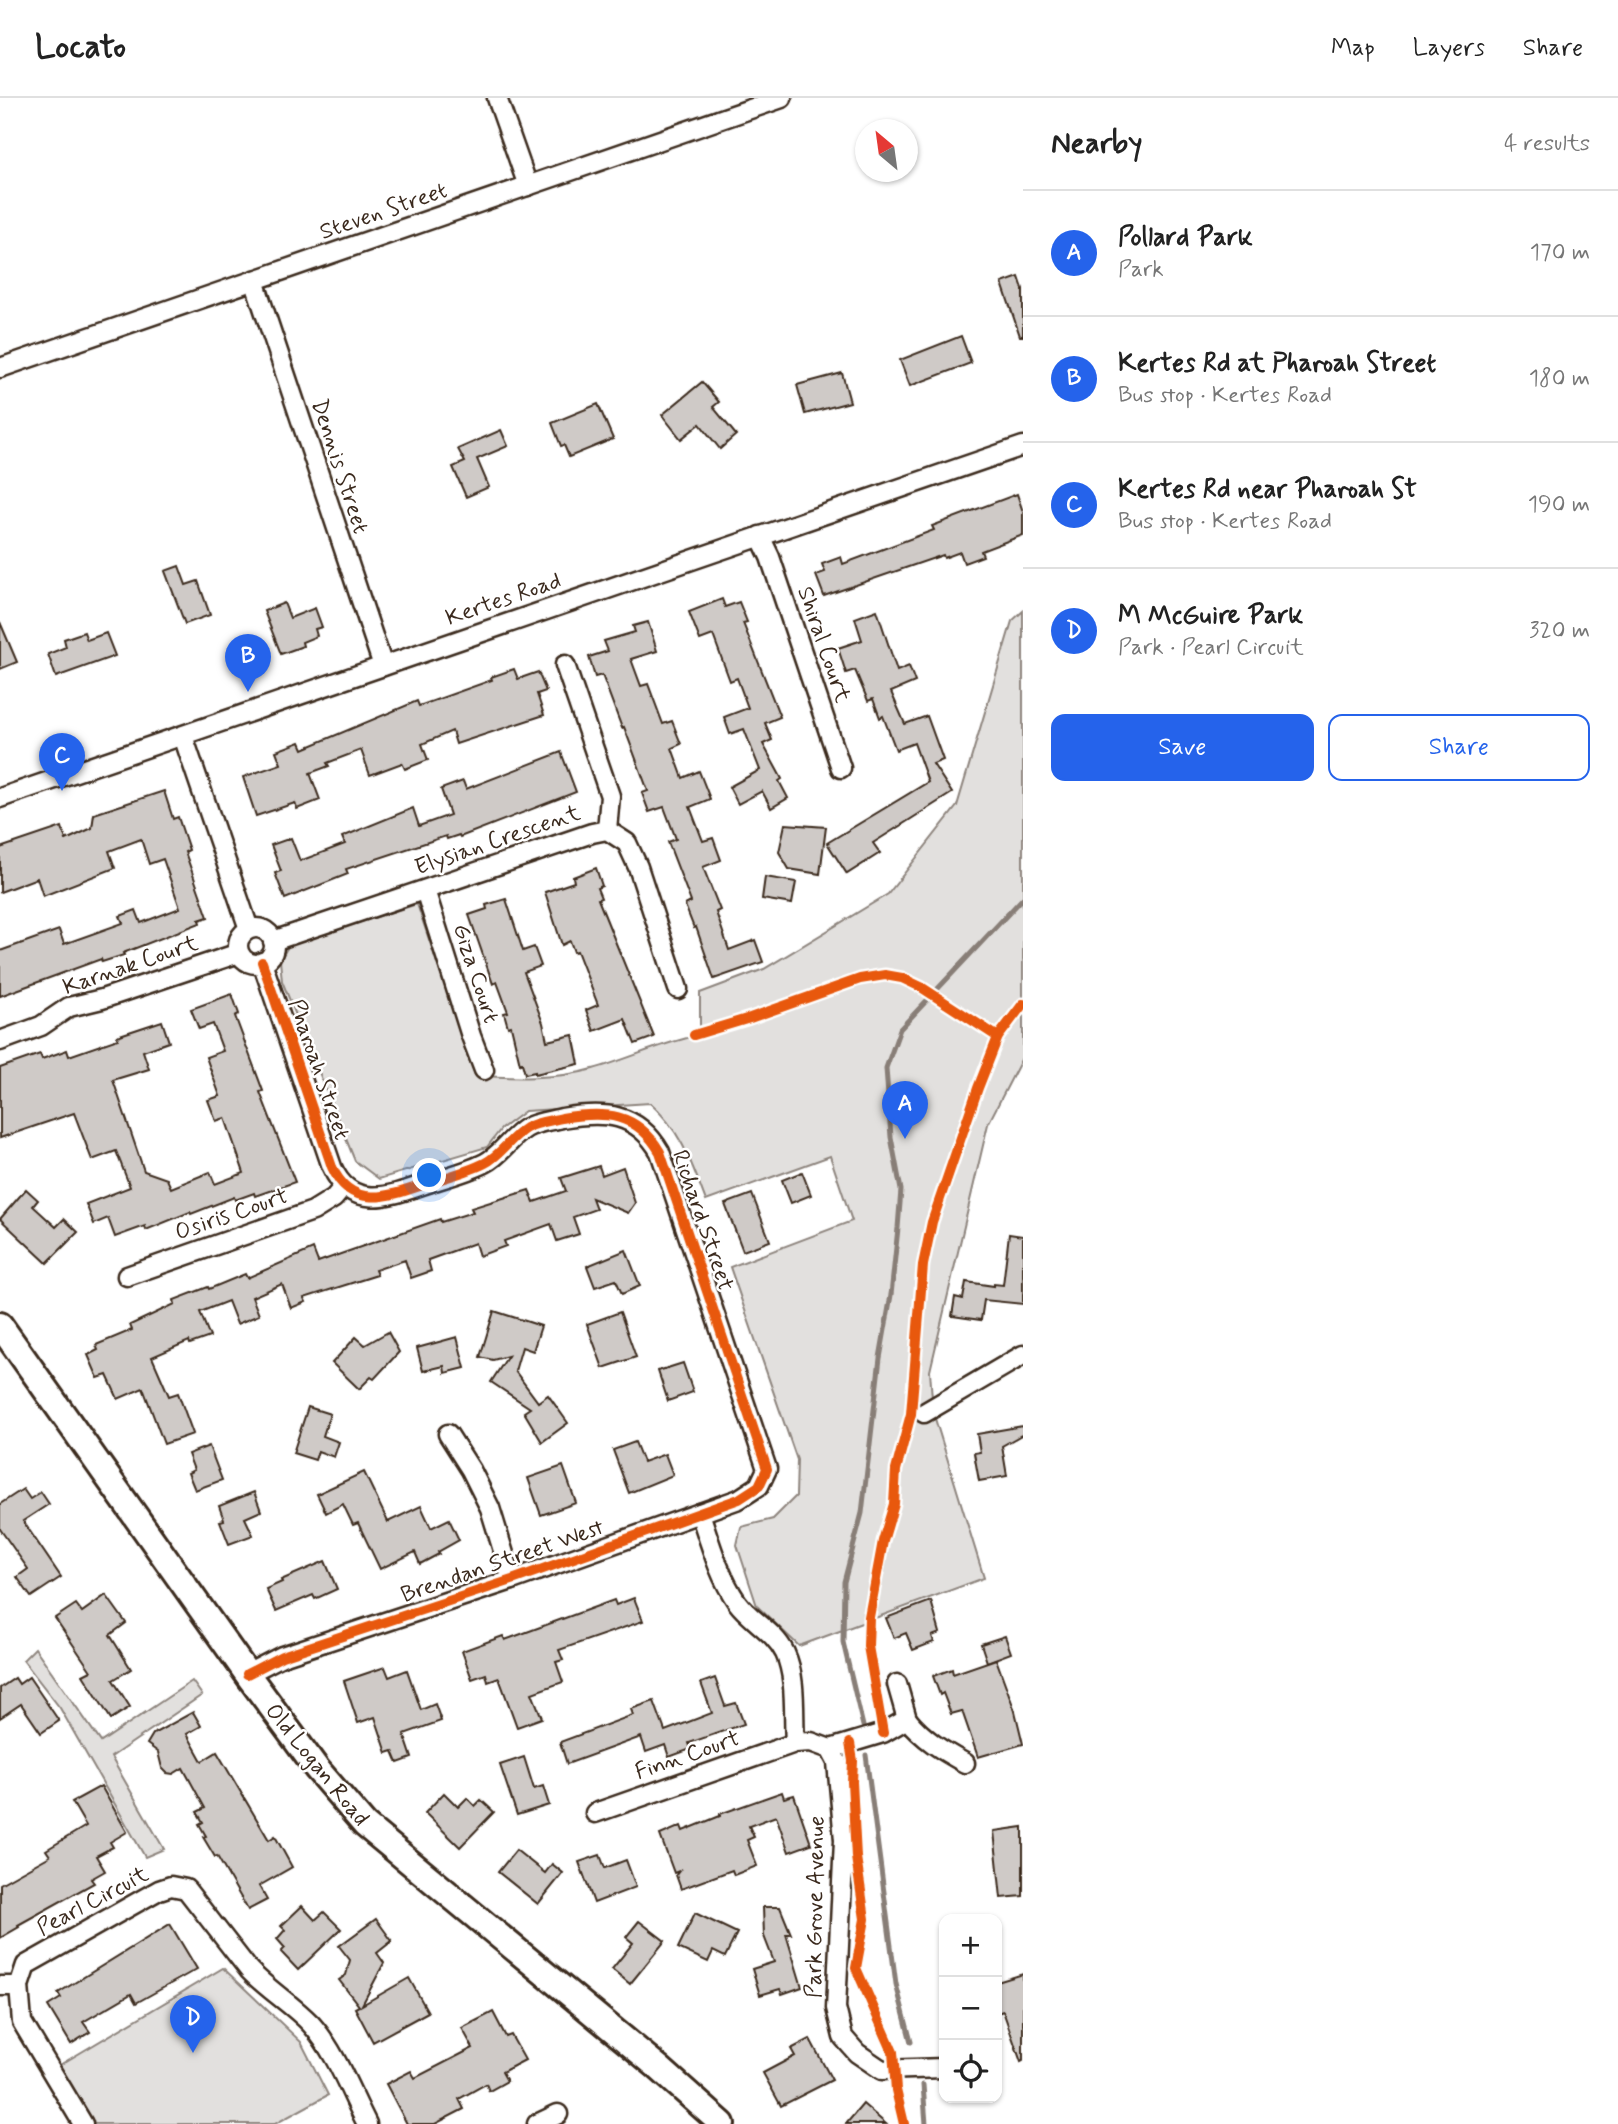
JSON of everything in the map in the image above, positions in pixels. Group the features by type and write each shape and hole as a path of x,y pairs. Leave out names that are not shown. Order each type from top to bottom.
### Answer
{"main road":[{"name":"Old Logan Road","path":"0,1325 247,1674 317,1769 365,1825 658,2067 722,2124"}],"street":[{"path":"497,98 528,186"},
{"name":"Steven Street","path":"0,368 782,98"},
{"name":"Dennis Street","path":"254,280 383,666"},
{"name":"Kertes Road","path":"0,798 1023,446"},
{"name":"Shiral Court","path":"760,536 770,557 841,768"},
{"path":"565,665 610,796 607,830"},
{"path":"183,736 249,929"},
{"name":"Elysian Crescent","path":"273,941 607,830 627,843 638,867 678,989"},
{"name":"Giza Court","path":"425,890 484,1070"},
{"path":"249,929 264,930 273,941 270,956 262,962 248,962 239,953 239,939 249,929"},
{"name":"Karnak Court","path":"0,1041 41,1026 69,1007 102,999 239,953"},
{"name":"Pharoah Street","path":"262,962 332,1167 337,1179 344,1186"},
{"name":"Richard Street","path":"344,1186 355,1193 372,1198 387,1197 487,1162 523,1130 545,1122 600,1114 617,1116 640,1127 651,1137 662,1160 763,1454 766,1469 764,1477"},
{"name":"Osiris Court","path":"127,1276 313,1211 334,1198 344,1186"},
{"path":"924,1413 1023,1355"},
{"path":"448,1434 471,1469 491,1508 512,1580"},
{"name":"Brendan Street West","path":"247,1674 282,1656 512,1580 700,1513 750,1493 764,1477"},
{"path":"700,1513 727,1584 738,1604 778,1640 785,1654 790,1669 794,1743 811,1742 830,1749 883,1733 907,1719"},
{"path":"897,1684 907,1719 917,1731 939,1749 965,1763"},
{"name":"Finn Court","path":"595,1812 794,1743"},
{"name":"Park Grove Avenue","path":"830,1749 837,1762 844,1840 836,2008 843,2037 857,2053 883,2070 939,2068"},
{"name":"Pearl Circuit","path":"19,1986 26,1965 44,1954 159,1890 171,1886 186,1889 254,1976 309,2022 326,2043 367,2124"},
{"path":"0,1986 19,1986 22,2022 83,2124"},
{"path":"537,2124 558,2114"}],"shaded area":[{"path":"1023,611 1023,1056 988,1124 930,1371 933,1412 984,1578 799,1646 757,1606 737,1545 741,1527 773,1519 796,1496 797,1460 730,1267 852,1221 830,1156 706,1201 678,1136 650,1103 525,1111 501,1129 487,1147 379,1179 355,1161 282,981 280,960 289,945 417,904 475,1075 565,1075 700,1035 700,993 764,969 888,894 957,806 1012,621"},
{"path":"35,1648 101,1742 192,1681 202,1695 111,1757 164,1849 145,1857 60,1708 23,1660"},
{"path":"223,1968 301,2042 328,2095 275,2124 92,2124 58,2066"}],"building":[{"path":"1019,277 1023,289 1023,336 1020,336 1002,283"},
{"path":"961,336 971,363 910,386 900,360"},
{"path":"842,373 850,402 805,414 797,385"},
{"path":"702,382 719,402 713,407 736,435 720,449 700,424 681,439 662,415"},
{"path":"598,404 613,439 569,457 564,445 561,446 552,423"},
{"path":"501,430 508,446 477,459 489,487 466,497 453,467 465,462 458,449"},
{"path":"1017,494 1023,512 1023,535 981,551 983,556 964,563 960,552 944,558 943,555 824,596 816,575 825,572 822,564 841,557 843,564 934,530 932,526"},
{"path":"179,566 186,585 198,581 210,615 185,624 165,571"},
{"path":"722,599 725,607 739,602 747,622 743,623 780,717 765,723 772,740 763,744 782,779 779,781 788,798 771,808 762,791 738,804 729,787 760,770 744,729 730,734 724,717 748,708 737,678 730,681 713,635 700,640 689,612"},
{"path":"284,603 290,618 315,608 322,627 315,629 317,636 302,642 303,646 281,654 264,611"},
{"path":"877,610 897,671 909,666 915,682 891,692 905,724 927,716 943,760 933,764 952,793 873,843 880,853 847,874 827,843 928,782 914,743 896,750 883,716 880,718 873,699 868,701 855,670 846,673 838,648 862,640 855,618"},
{"path":"0,622 17,662 0,669"},
{"path":"648,622 657,651 631,659 641,686 648,684 663,724 672,721 681,744 672,748 683,778 699,771 710,799 690,807 703,841 713,838 721,860 703,867 720,910 716,912 729,950 755,940 763,962 714,979 696,927 694,928 685,905 691,902 668,842 676,839 664,807 649,812 642,793 648,791 624,727 622,728 602,675 595,677 589,657 608,651 604,641 635,632 633,626"},
{"path":"84,632 87,640 106,633 115,656 56,677 48,654 66,647 64,639"},
{"path":"514,669 518,679 538,672 546,691 537,694 544,715 456,744 452,731 422,744 428,760 405,769 402,763 370,775 361,750 327,763 329,766 310,773 320,800 297,809 295,803 256,816 243,777 281,764 276,751 300,742 303,749 417,701 419,706 492,680 491,677"},
{"path":"561,752 576,792 460,837 459,835 447,839 446,836 346,869 348,874 285,899 275,873 281,871 271,845 291,838 300,861 345,844 342,837 413,808 419,826 450,815 441,789 463,781 466,789"},
{"path":"164,791 173,819 178,817 189,850 185,852 208,917 199,920 200,923 123,953 124,955 102,962 101,959 0,996 0,951 59,930 64,944 123,923 120,916 136,910 141,923 180,908 163,859 149,864 141,839 109,851 115,868 43,896 37,878 0,892 0,848 62,827 66,840 92,828 94,814"},
{"path":"785,824 826,827 820,874 789,869 779,852"},
{"path":"596,868 602,886 597,888 601,898 598,899 654,1037 635,1044 625,1019 594,1031 586,1010 598,1005 577,951 574,952 570,941 562,945 545,892 574,882 573,877"},
{"path":"765,877 796,882 792,904 762,899"},
{"path":"506,899 523,951 534,947 541,966 524,972 547,1041 573,1035 579,1064 525,1074 522,1063 520,1064 511,1026 508,1027 504,1013 508,1012 497,982 493,984 469,915 487,909 486,905"},
{"path":"232,994 239,1014 235,1016 263,1091 260,1092 295,1182 255,1196 254,1193 235,1200 234,1197 146,1230 145,1226 115,1237 108,1218 94,1224 86,1204 130,1187 116,1151 92,1160 74,1113 0,1138 0,1068 40,1054 42,1059 67,1050 69,1056 162,1021 169,1042 143,1051 149,1069 113,1080 144,1171 167,1179 171,1188 210,1172 215,1184 244,1173 225,1118 216,1121 208,1100 220,1096 206,1057 223,1051 213,1024 199,1029 191,1009"},
{"path":"599,1166 602,1175 623,1167 635,1203 628,1213 592,1198 596,1209 573,1217 579,1234 557,1241 551,1224 504,1241 506,1246 479,1256 475,1243 428,1260 431,1271 411,1278 405,1260 375,1270 377,1275 304,1298 306,1302 291,1308 282,1284 252,1297 259,1315 237,1324 228,1301 200,1312 210,1337 190,1344 189,1341 152,1357 169,1396 178,1393 193,1434 164,1444 143,1388 118,1399 107,1375 98,1378 88,1355 98,1350 96,1345 132,1330 130,1325 175,1304 174,1300 208,1287 209,1289 245,1274 247,1278 313,1249 318,1262 440,1219 441,1222 473,1212 471,1208 529,1190 534,1202 566,1191 561,1178"},
{"path":"802,1172 811,1195 791,1203 782,1180"},
{"path":"26,1189 38,1200 33,1206 56,1227 64,1219 78,1232 47,1263 0,1219"},
{"path":"752,1194 770,1241 743,1251 725,1204"},
{"path":"1009,1234 1023,1236 1023,1304 984,1300 981,1320 952,1316 955,1297 963,1299 966,1282 1003,1285"},
{"path":"626,1250 640,1286 622,1294 616,1280 595,1287 587,1266"},
{"path":"494,1311 541,1326 533,1351 522,1347 515,1371 538,1402 548,1395 568,1423 542,1442 524,1412 530,1408 491,1382 508,1356 493,1360 480,1357"},
{"path":"620,1312 636,1357 603,1368 587,1324"},
{"path":"388,1332 399,1352 374,1379 371,1377 359,1389 332,1363 356,1337 365,1345"},
{"path":"457,1337 465,1368 445,1373 444,1366 423,1371 417,1348"},
{"path":"683,1363 693,1392 668,1401 658,1371"},
{"path":"308,1407 330,1414 323,1436 339,1442 334,1457 318,1451 315,1460 293,1453"},
{"path":"1023,1426 1023,1434 1002,1446 1007,1476 979,1481 974,1453 980,1452 977,1434"},
{"path":"635,1442 643,1462 665,1454 673,1475 629,1493 613,1450"},
{"path":"209,1446 222,1480 195,1490 188,1473 194,1470 188,1454"},
{"path":"563,1466 576,1503 541,1515 528,1478"},
{"path":"364,1472 388,1522 421,1506 431,1528 449,1519 459,1540 420,1564 415,1552 380,1569 358,1523 353,1525 343,1504 326,1513 317,1494"},
{"path":"23,1489 30,1499 41,1492 49,1504 23,1521 61,1577 31,1597 17,1577 28,1569 0,1529 0,1504"},
{"path":"254,1492 261,1511 245,1518 253,1535 229,1544 220,1521 224,1520 219,1506"},
{"path":"325,1561 337,1589 315,1599 313,1595 276,1611 266,1589"},
{"path":"106,1595 126,1623 110,1635 131,1669 113,1680 130,1707 111,1719 83,1675 91,1671 55,1618 76,1604 82,1612"},
{"path":"634,1598 643,1621 559,1650 563,1660 556,1662 563,1682 532,1693 542,1718 517,1727 499,1678 488,1682 486,1674 472,1679 462,1651 503,1636 505,1640 614,1600 616,1605"},
{"path":"931,1601 940,1633 932,1636 934,1642 913,1650 906,1633 894,1638 886,1618"},
{"path":"1005,1636 1011,1653 987,1662 981,1644"},
{"path":"996,1659 1015,1711 1023,1744 978,1757 962,1711 951,1714 933,1676 952,1669 953,1674"},
{"path":"385,1667 389,1677 407,1670 421,1710 435,1704 441,1721 404,1734 412,1758 398,1763 393,1751 387,1753 375,1717 358,1723 344,1681"},
{"path":"29,1677 59,1721 41,1733 21,1704 0,1718 0,1688 15,1678 19,1684"},
{"path":"715,1678 725,1706 736,1703 744,1724 689,1743 691,1749 669,1757 665,1745 646,1752 641,1737 567,1764 560,1742 633,1715 631,1709 654,1701 665,1731 712,1713 701,1683"},
{"path":"193,1712 201,1726 187,1734 202,1761 217,1752 269,1840 275,1836 292,1867 259,1886 267,1900 248,1910 203,1837 206,1836 199,1824 203,1822 197,1812 205,1808 183,1768 173,1774 167,1773 162,1768 158,1752 147,1744 153,1734"},
{"path":"524,1757 534,1789 543,1786 549,1805 517,1815 500,1765"},
{"path":"101,1786 127,1832 110,1842 113,1847 96,1856 105,1871 91,1879 94,1883 18,1925 19,1927 0,1938 0,1884 50,1856 46,1850 86,1826 72,1802"},
{"path":"782,1792 784,1798 794,1795 811,1844 789,1852 776,1816 749,1826 754,1837 747,1840 757,1866 734,1875 732,1870 681,1889 676,1875 679,1871 674,1873 660,1835 681,1826 683,1831 720,1814"},
{"path":"444,1793 458,1807 467,1798 475,1806 481,1800 494,1812 460,1847 425,1813"},
{"path":"1023,1827 1023,1896 1001,1898 994,1831"},
{"path":"516,1850 545,1873 552,1864 563,1873 538,1904 498,1872"},
{"path":"600,1855 605,1868 626,1860 636,1887 594,1903 579,1862"},
{"path":"302,1906 315,1920 324,1912 341,1929 298,1970 281,1952 285,1948 277,1939 285,1930 281,1926"},
{"path":"763,1907 780,1907 791,1934 786,1934 802,1987 782,1994 780,1989 760,1995 752,1969 774,1962 764,1936"},
{"path":"695,1913 737,1933 725,1957 713,1951 708,1962 678,1948"},
{"path":"376,1919 392,1941 377,1953 384,1963 362,2005 409,1978 428,2012 373,2042 355,2008 359,2006 339,1980 346,1975 350,1960 339,1946"},
{"path":"639,1921 665,1941 630,1984 612,1969 633,1943 626,1937"},
{"path":"170,1924 197,1969 136,2003 131,1994 83,2022 90,2032 71,2044 48,2006 61,1998 58,1993"},
{"path":"1023,1974 1021,2062 1002,2011 1002,1980"},
{"path":"493,2012 506,2037 511,2035 525,2060 502,2072 507,2081 489,2091 486,2084 459,2099 464,2109 435,2124 407,2124 386,2084 411,2071 415,2078 473,2048 462,2028"},
{"path":"810,2039 832,2080 781,2106 763,2073 795,2056 791,2049"},
{"path":"863,2104 886,2124 846,2124"}],"waterway":[{"path":"863,1726 843,1642 844,1582 862,1513 898,1228 901,1190 891,1137 886,1068 900,1029 1023,898"},
{"path":"866,1755 896,1984 911,2042"},
{"path":"923,2085 926,2124"}],"cycle path":[{"path":"247,1674 282,1656 512,1580 739,1499 759,1486 767,1469 660,1152 651,1139 641,1129 618,1117 592,1115 562,1118 526,1128 491,1160 466,1171 391,1194 364,1196 352,1191 341,1182 332,1167 262,962"},
{"path":"694,1035 860,979 885,975 902,978 921,987 998,1037"},
{"path":"883,1733 868,1646 869,1617 883,1541 894,1504 896,1470 911,1414 923,1265 932,1222 978,1088 998,1037 1023,1004"},
{"path":"850,1743 856,1857 865,1919 856,1968 893,2052 896,2090 904,2124"}],"place":[{"name":"Kertes Rd at Pharoah Street","path":"248,692"},
{"name":"Kertes Rd near Pharoah St","path":"62,791"},
{"name":"Pollard Park","path":"905,1139"},
{"name":"M McGuire Park","path":"193,2053"}]}
